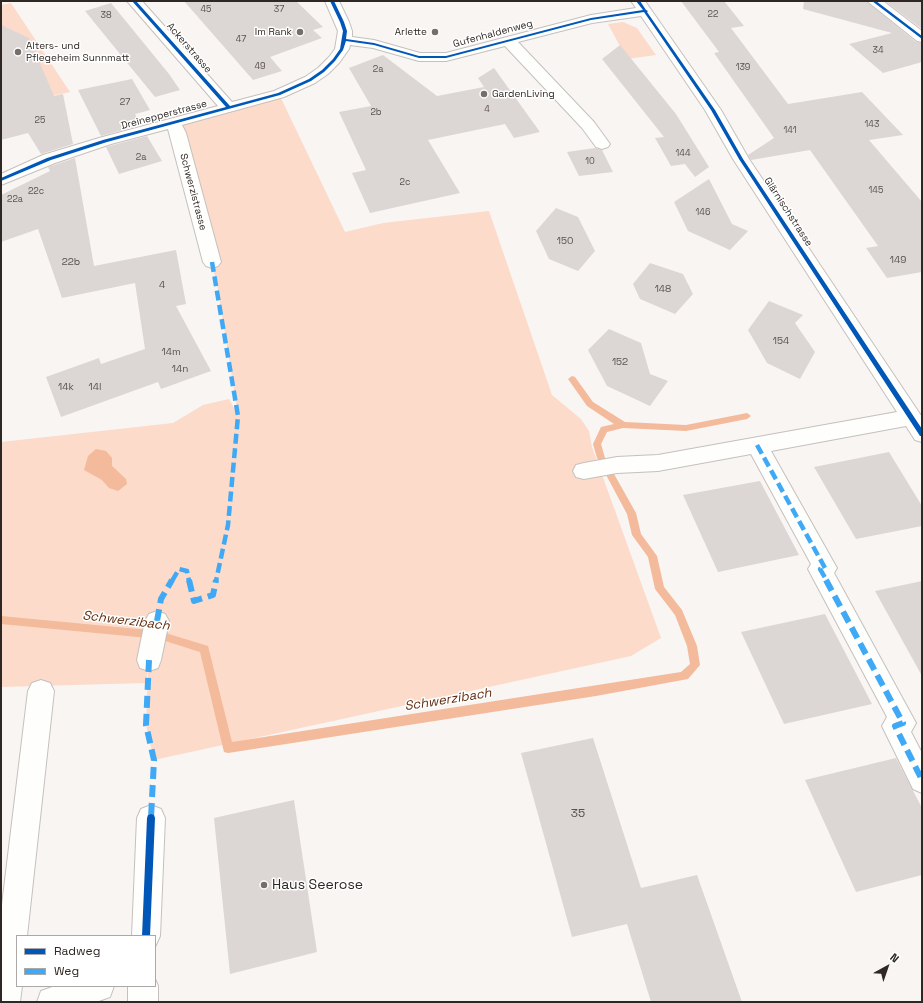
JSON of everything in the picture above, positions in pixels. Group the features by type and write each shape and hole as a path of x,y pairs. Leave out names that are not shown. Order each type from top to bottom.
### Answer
{"street":[{"name":"Ackerstrasse","path":"134,1 229,108"},
{"path":"332,1 342,22 344,40"},
{"path":"874,1 922,38"},
{"name":"Gufenhaldenweg","path":"344,40 374,44 419,57 446,57 642,6"},
{"name":"Glärnischstrasse","path":"642,6 713,110 749,171 922,434"},
{"name":"Dreinepperstrasse","path":"1,180 49,159 105,141 279,94 310,80 323,71 342,49 344,40"},
{"path":"508,40 588,125 602,144"},
{"name":"Schwerzistrasse","path":"173,123 178,133 212,262"},
{"path":"584,471 617,465 658,463 910,417"},
{"path":"757,445 825,568 820,570 903,723 895,726 922,780"},
{"path":"149,660 157,621"},
{"path":"5,1002 41,691"},
{"path":"146,935 152,818"},
{"path":"52,1002 96,987"},
{"path":"143,987 143,1002"}],"shaded area":[{"path":"11,3 70,92 1,107 1,5"},
{"path":"623,22 637,28 656,55 627,59 608,24"},
{"path":"279,94 345,232 383,223 489,211 552,395 581,419 589,431 592,447 661,638 631,656 154,760 146,725 148,667 146,683 1,687 1,442 173,423 203,405 229,399 238,415 217,284 173,123"},
{"path":"96,449 106,451 112,458 112,466 126,479 127,484 118,491 109,488 102,480 84,470 88,456"}],"building":[{"path":"184,1 296,1 323,27 313,30 322,38 270,57 282,71 253,80"},
{"path":"681,1 724,1 744,26 731,28 788,104 862,92 903,135 869,140 922,202 922,272 887,278 866,248 878,246 810,150 751,160 748,155 774,138 714,53 719,52"},
{"path":"804,1 866,1 916,42 922,43 922,62 883,73 849,44 892,33 803,9"},
{"path":"885,1 922,1 922,29"},
{"path":"111,3 169,74 180,90 155,97 85,11"},
{"path":"1,25 29,38 54,96 63,94 73,144 41,154 28,133 1,140"},
{"path":"620,45 676,114 709,167 695,177 685,164 671,166 655,138 664,137 602,59"},
{"path":"383,55 437,96 484,87 478,78 494,68 540,132 514,138 505,124 428,140 460,193 370,213 352,173 366,170 339,112 371,106 349,68"},
{"path":"132,79 150,110 135,114 141,125 101,136 78,90"},
{"path":"147,136 162,161 119,174 106,147"},
{"path":"595,148 602,150 613,172 579,176 567,152"},
{"path":"75,158 94,266 176,250 186,304 176,306 211,371 161,389 158,382 61,417 46,377 99,358 101,364 145,349 135,283 62,298 38,229 1,242 1,195 50,171 48,167"},
{"path":"709,179 732,224 748,231 730,250 688,231 674,202"},
{"path":"556,208 578,217 595,251 578,271 549,259 536,231"},
{"path":"650,263 683,274 693,294 675,314 640,299 633,284"},
{"path":"769,301 803,315 795,323 815,352 800,379 767,363 748,330"},
{"path":"609,329 641,343 650,374 668,381 650,406 607,386 588,350"},
{"path":"889,452 922,506 922,526 856,539 814,467"},
{"path":"760,481 799,555 718,572 683,495"},
{"path":"922,581 922,676 875,591"},
{"path":"825,614 872,704 784,724 741,632"},
{"path":"593,738 641,888 697,875 742,1002 651,1002 627,924 572,937 521,753"},
{"path":"896,758 922,808 922,875 856,892 805,780"},
{"name":"Haus Seerose","path":"294,800 317,952 230,974 214,818"}],"waterway":[{"path":"572,379 590,404 623,425"},
{"path":"623,425 686,428 747,416"},
{"name":"Schwerzibach","path":"1,620 159,635 204,649 228,748 684,676 695,665 692,646 679,613 660,589 652,556 637,535 631,513 601,458 597,444 604,429 623,425"}],"marked path":[{"path":"157,621 161,599 179,569 187,571 194,601 213,595 228,525 238,416 212,262"},
{"path":"757,445 825,568 820,569 903,723 895,726 922,780"},
{"path":"149,660 146,725 154,760 151,818"}],"cycle path":[{"path":"134,1 229,108"},
{"path":"1,180 49,159 105,141 279,94 310,80 323,71 342,49 345,31 332,1"},
{"path":"638,1 713,110 741,159 922,434"},
{"path":"874,1 922,38"},
{"path":"344,40 374,44 419,57 446,57 591,19 646,11"},
{"path":"146,935 151,818"}],"place":[{"name":"Im Rank","path":"300,32"},
{"name":"Arlette","path":"435,32"},
{"name":"Alters- und Pflegeheim Sunnmatt","path":"18,52"},
{"name":"GardenLiving","path":"484,94"},
{"name":"Haus Seerose","path":"264,885"}]}
